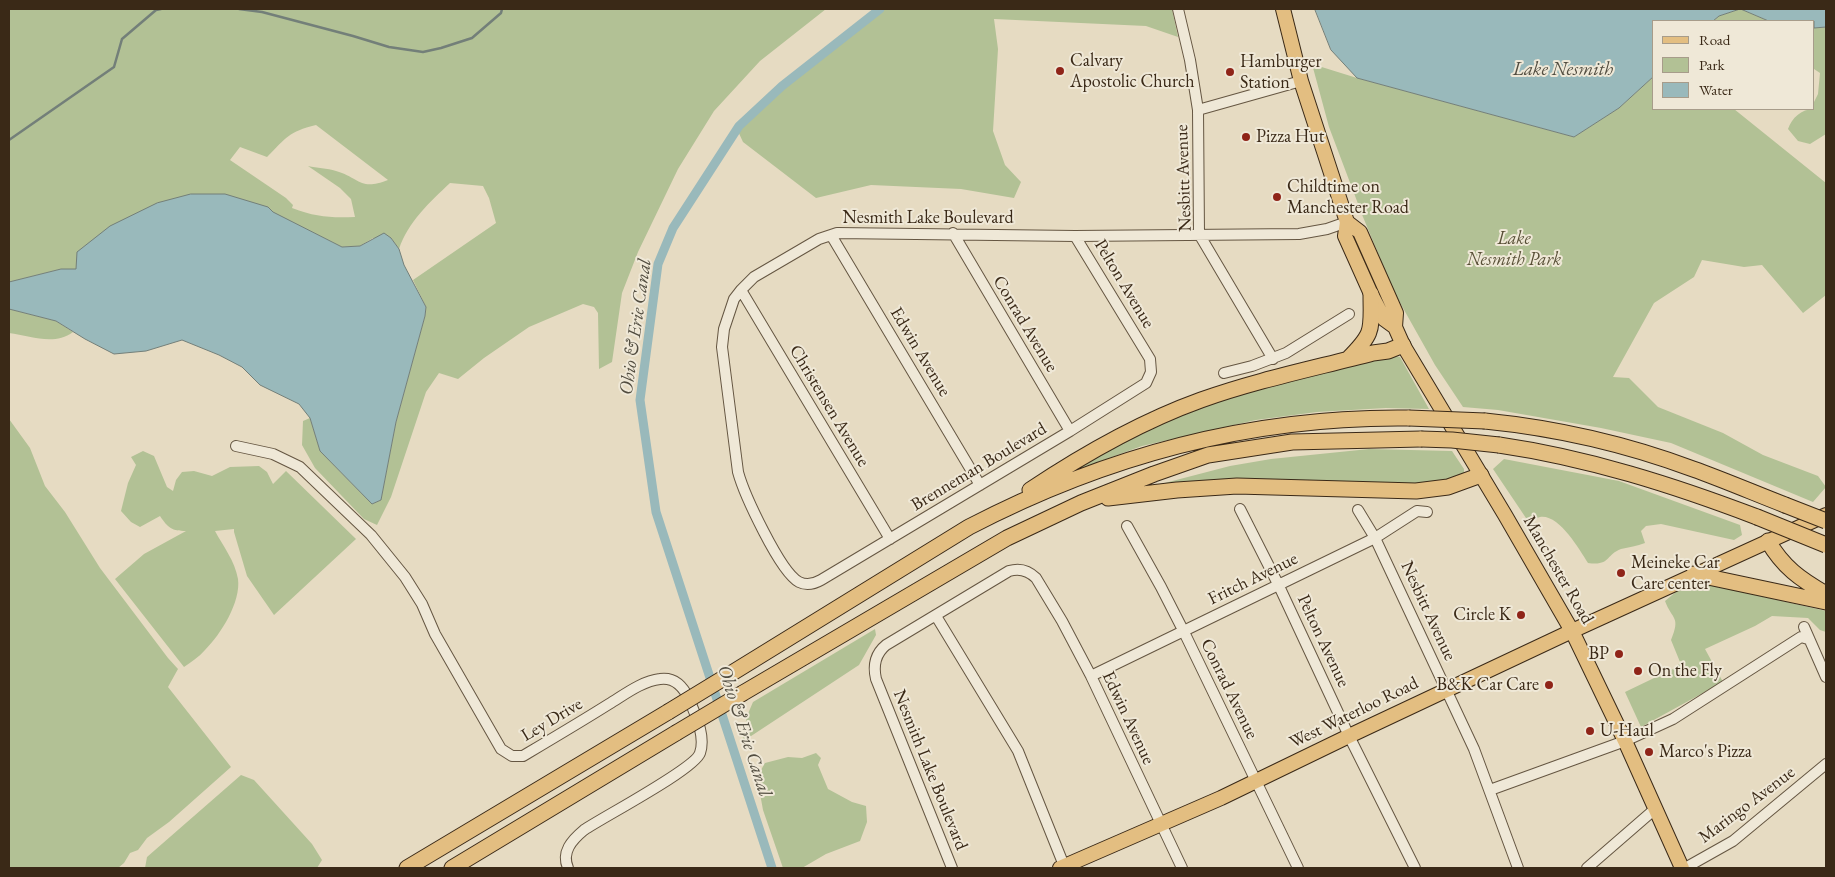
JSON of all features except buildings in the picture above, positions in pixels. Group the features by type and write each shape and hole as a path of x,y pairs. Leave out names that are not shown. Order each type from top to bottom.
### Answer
{"highway":[{"path":"1346,360 1363,344 1371,330 1371,294"},
{"path":"408,868 668,712 960,532 1002,509 1071,462 1144,423 1202,400 1346,360 1388,351 1403,345"},
{"path":"1002,509 1118,462 1198,439 1269,426 1323,420 1409,418 1485,421 1582,436 1692,468 1826,521"},
{"path":"452,868 743,693 1007,538 1086,500 1208,455 1292,442 1421,439 1499,445 1572,458 1658,481 1826,544"},
{"path":"1086,500 1218,487 1430,490 1448,487 1481,475"},
{"path":"1768,541 1780,560 1789,569 1810,585 1826,594"},
{"path":"1694,574 1826,602"}],"main road":[{"name":"Manchester Road","path":"1283,9 1301,81 1347,222 1345,236 1384,319 1395,327"},
{"name":"Manchester Road","path":"1347,222 1360,232 1396,313 1395,327 1403,345 1572,631 1684,868"},
{"name":"West Waterloo Road","path":"1063,868 1221,798 1572,631 1826,515"}],"street":[{"name":"Nesbitt Avenue","path":"1178,9 1190,60 1198,110 1199,234 1272,359"},
{"path":"1198,110 1301,81"},
{"name":"Nesmith Lake Boulevard","path":"821,580 815,583 803,584 788,574 745,494 738,472 722,346 724,329 734,299 741,290 761,273 819,240 845,233 1075,236 1299,234 1327,229 1347,222"},
{"name":"Conrad Avenue","path":"953,233 1070,431"},
{"name":"Edwin Avenue","path":"832,235 980,485"},
{"name":"Pelton Avenue","path":"1075,236 1150,358 1152,365 1150,377"},
{"name":"Christensen Avenue","path":"741,290 890,539"},
{"path":"1224,373 1286,353 1349,314"},
{"name":"Brenneman Boulevard","path":"821,580 1143,386 1150,377"},
{"name":"Ley Drive","path":"236,446 273,454 300,467 370,535 422,604 434,631 498,745 507,754 517,756 528,754 652,680 669,679 675,681 683,688 694,712 700,733 701,746 697,759 680,773 598,821 575,837 567,850 568,868"},
{"name":"Pelton Avenue","path":"1240,509 1415,868"},
{"name":"Nesbitt Avenue","path":"1358,510 1375,538 1474,749 1518,868"},
{"name":"Fritch Avenue","path":"1092,676 1375,538 1417,511 1427,512"},
{"name":"Conrad Avenue","path":"1127,526 1184,632 1298,868"},
{"name":"Edwin Avenue","path":"936,616 1014,570 1026,571 1032,574 1062,621 1092,676 1160,826 1182,868"},
{"path":"936,616 1018,751 1063,868"},
{"name":"Nesmith Lake Boulevard","path":"936,616 882,648 875,663 874,671 877,684 952,868"},
{"path":"1804,627 1826,677"},
{"path":"1490,790 1625,741 1682,714 1801,637 1808,639"},
{"name":"Maringo Avenue","path":"1684,868 1733,841 1826,764"},
{"path":"1587,868 1655,810"}],"green space":[{"path":"9,9 826,9 760,61 714,111 678,169 638,252 622,293 612,362 599,369 598,313 594,307 583,304 529,327 484,358 458,379 439,373 426,392 391,497 377,525 364,519 315,468 302,445 303,421 310,418 320,451 372,504 381,500 396,422 425,316 426,307 413,280 496,223 489,198 483,186 450,183 427,205 414,221 399,249 391,238 373,238 360,246 342,247 272,212 268,207 76,269 61,269 9,282","holes":["316,125 388,180 366,184 336,171 308,166 340,188 351,199 355,217 323,216 292,208 293,205 286,198 230,160 240,147 267,157 288,136 299,130"]},
{"path":"878,9 1172,9 1178,37 1146,26 994,19 998,49 993,131 1005,165 1021,182 1014,198 961,189 871,185 816,198 743,142 737,129 782,86"},
{"path":"1741,9 1767,20 1714,20 1719,16"},
{"path":"1826,27 1826,134 1810,144 1798,141 1788,129 1798,115 1807,110 1815,110 1820,73 1815,70 1815,28"},
{"name":"Lake Nesmith Park","path":"1312,64 1574,137 1619,108 1652,78 1652,110 1735,110 1826,183 1826,295 1803,313 1762,265 1744,267 1702,260 1694,277 1654,303 1613,377 1629,378 1658,407 1723,433 1763,455 1818,476 1826,487 1813,502 1671,443 1601,428 1498,410 1463,407 1435,365 1394,292 1329,127"},
{"path":"9,309 56,321 73,332 66,336 50,339 9,333"},
{"path":"1385,354 1400,357 1429,409 1386,408 1317,412 1256,420 1142,446 1071,472 1069,470 1146,429 1205,405"},
{"path":"9,419 30,448 45,486 65,512 100,568 178,669 168,687 231,767 169,822 147,838 138,850 130,853 124,863 118,868 9,868"},
{"path":"1369,449 1452,451 1464,469 1464,475 1456,480 1413,485 1157,485 1230,466 1271,459"},
{"path":"143,451 154,456 167,487 173,491 176,480 182,472 194,471 212,476 230,467 259,466 267,472 273,484 286,471 356,539 274,615 247,576 234,529 215,531 232,560 236,572 238,588 236,598 229,617 211,643 200,655 184,667 115,579 144,554 186,531 171,528 160,516 140,527 131,522 121,511 128,483 136,465 131,457"},
{"path":"1504,459 1619,481 1740,525 1742,535 1734,540 1661,524 1646,526 1641,531 1645,543 1616,551 1601,563 1588,563 1568,534 1554,521 1540,517 1528,521 1493,469"},
{"path":"1699,582 1826,611 1826,632 1820,630 1808,618 1772,616 1705,649 1723,682 1641,727 1625,692 1677,667 1680,662 1671,640 1675,622 1665,601 1677,591"},
{"path":"875,629 876,635 859,665 742,742 747,716 753,702"},
{"path":"816,753 821,758 818,765 828,789 852,802 866,806 867,822 860,841 826,854 802,868 783,868 763,810 757,777 765,763 788,757 802,758"},
{"path":"241,775 254,780 312,844 322,860 317,868 145,868 147,857"}],"water":[{"name":"Lake Nesmith","path":"1315,9 1740,9 1719,16 1714,20 1652,20 1652,78 1619,108 1574,137 1357,78 1331,50"},
{"path":"1741,9 1826,9 1826,27 1815,28 1815,20 1767,20"},
{"path":"191,194 225,194 268,207 273,212 342,247 360,246 384,233 391,238 399,249 404,265 426,307 396,422 381,500 372,504 320,451 310,418 299,404 260,385 242,367 219,355 182,340 146,351 114,354 56,321 9,309 9,282 61,269 76,269 77,252 110,226 157,203"}],"waterway":[{"path":"9,140 114,67 122,39 156,10 161,9"},
{"path":"239,9 262,12 389,47 423,52 472,38 501,13 502,9"},
{"name":"Ohio & Erie Canal","path":"772,868 656,512 640,400 658,264 673,228 739,126 782,86 880,9"}],"place":[{"name":"Calvary Apostolic Church","path":"1060,71"},
{"name":"Hamburger Station","path":"1230,72"},
{"name":"Pizza Hut","path":"1246,137"},
{"name":"Childtime on Manchester Road","path":"1277,197"},
{"name":"Meineke Car Care center","path":"1621,573"},
{"name":"Circle K","path":"1521,615"},
{"name":"BP","path":"1619,654"},
{"name":"On the Fly","path":"1638,671"},
{"name":"B&K Car Care","path":"1549,685"},
{"name":"U-Haul","path":"1590,731"},
{"name":"Marco's Pizza","path":"1649,752"}]}
